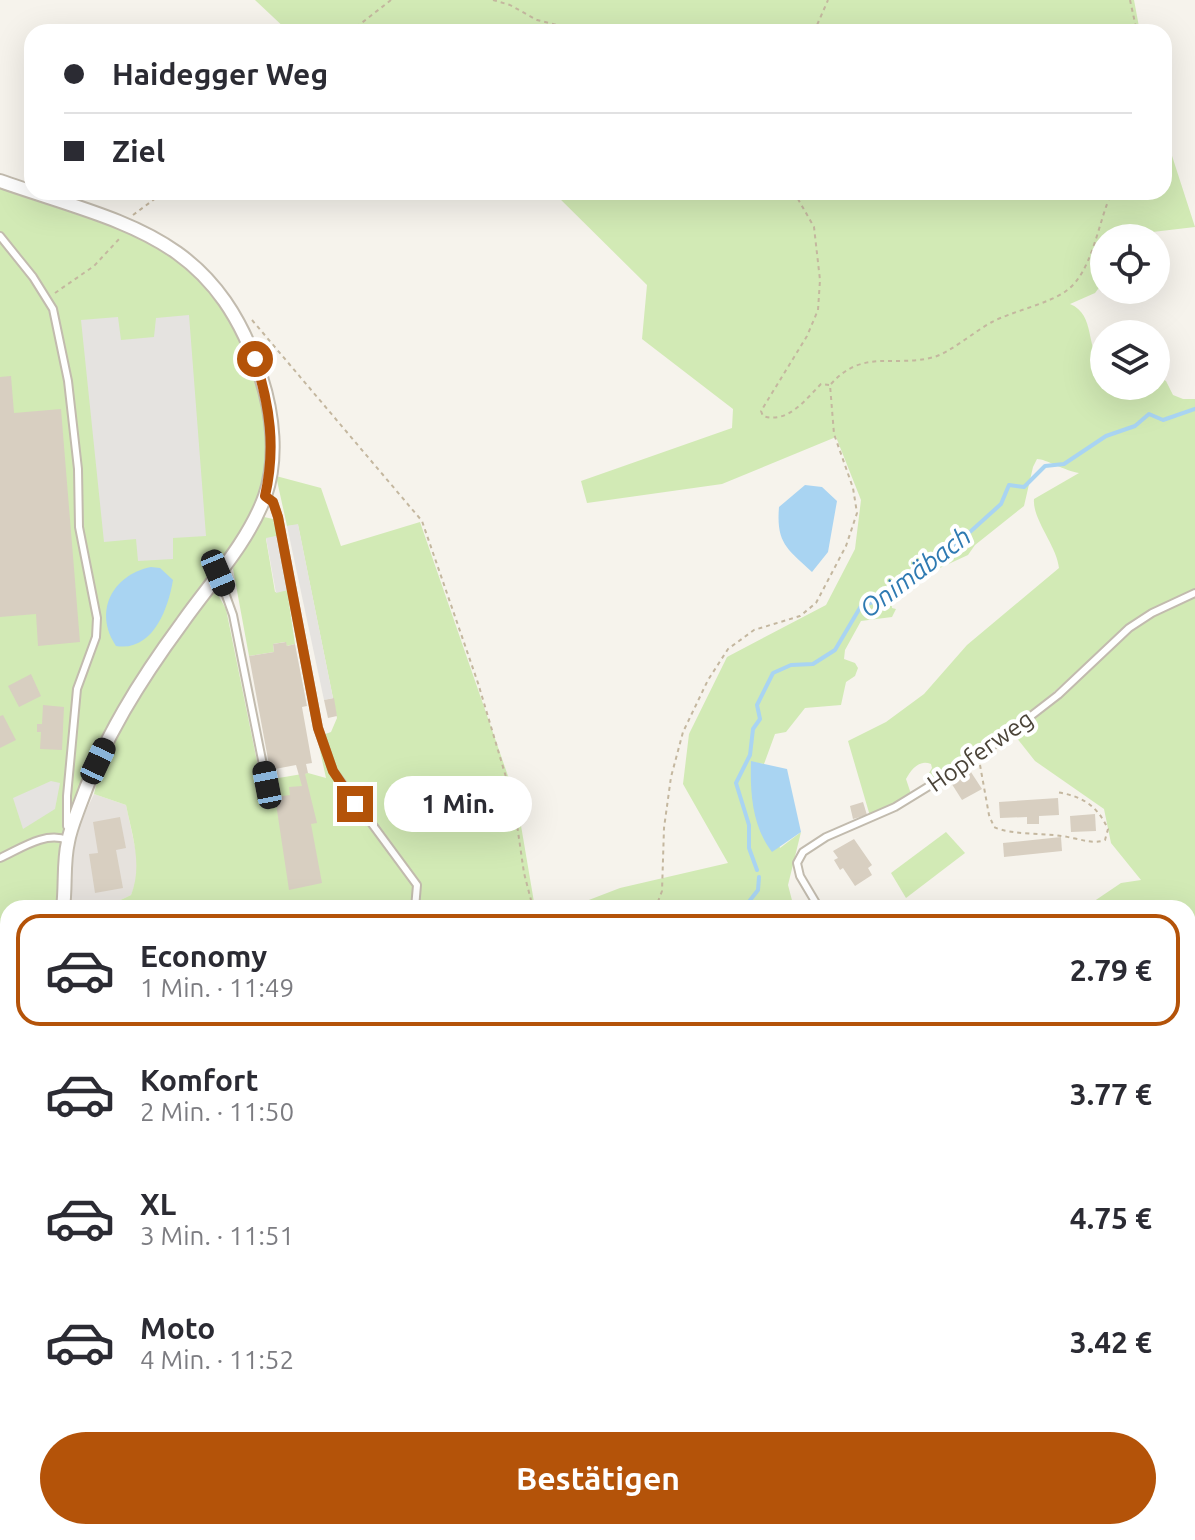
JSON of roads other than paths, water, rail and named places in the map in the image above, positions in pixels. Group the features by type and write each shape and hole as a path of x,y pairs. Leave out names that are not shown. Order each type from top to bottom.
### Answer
{"street":[{"path":"0,181 24,189"},
{"path":"60,200 133,223 189,259 212,284 237,319 255,359 269,411 272,457 265,496 245,534 125,706 88,782 68,841 64,900"}],"lane":[{"path":"0,236 33,277 53,309 68,381 78,469 79,527 97,618 96,637 77,689 67,796 68,841 59,837 45,838 0,858"},
{"path":"265,496 273,502 278,517 318,728 333,771 417,885 416,900"},
{"path":"218,573 233,615 267,785"},
{"name":"Hopferweg","path":"814,900 800,876 797,863 803,852 826,837 895,807 979,756 1058,695 1129,628 1152,613 1195,593"}],"water":[{"path":"805,485 822,487 837,501 828,552 812,572 785,544 779,529 779,507"},
{"path":"151,567 160,568 173,580 162,616 149,636 129,646 116,646 106,620 110,597 126,578"},
{"path":"751,761 787,769 801,832 772,852 756,820"}],"waterway":[{"name":"Onimäbach","path":"757,870 749,848 749,825 736,783 750,755 753,729 760,719 757,705 773,673 791,665 813,664 835,650 861,606 882,599 891,586 905,579 915,567 950,550 1001,504 1009,485 1024,487 1045,466 1064,464 1106,436 1135,426 1149,414 1163,420 1195,409"},
{"name":"Onimäbach","path":"750,900 758,890 759,877"}]}
